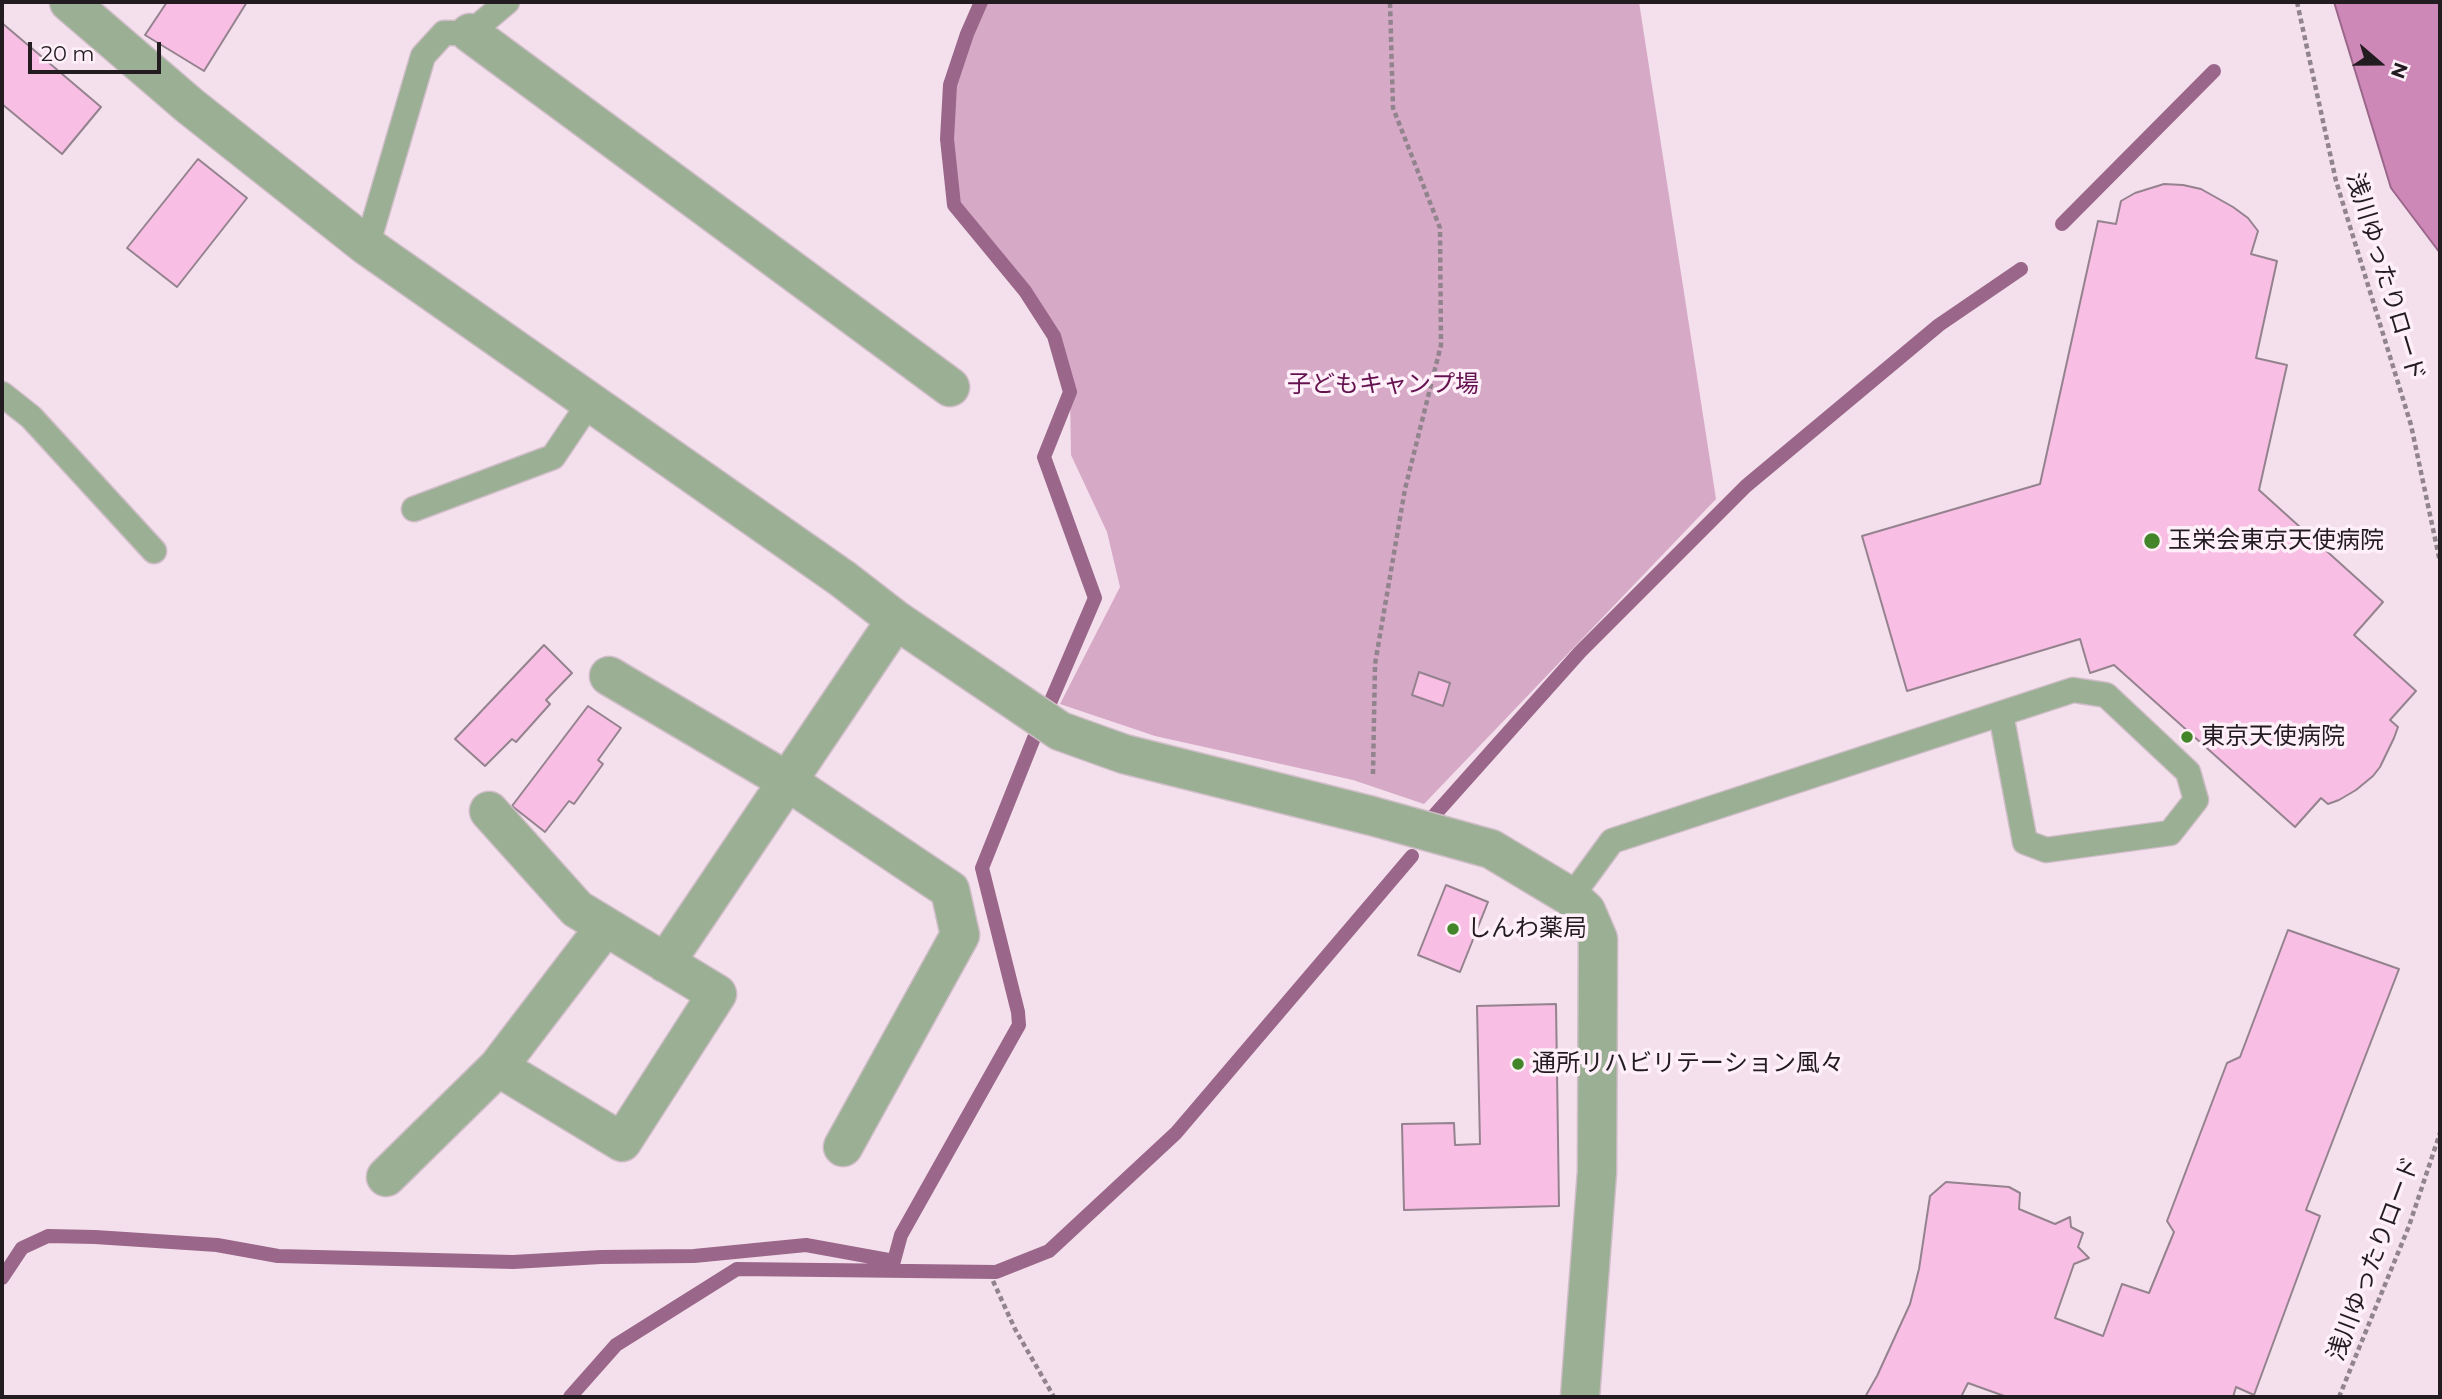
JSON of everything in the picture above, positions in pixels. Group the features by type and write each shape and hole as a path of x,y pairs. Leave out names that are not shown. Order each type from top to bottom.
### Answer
{"street":[{"path":"69,2 190,106 367,246 843,579 896,620 1060,731 1124,754 1372,816 1491,849 1571,897 1586,911 1598,939 1597,1172 1580,1397"},
{"path":"470,33 950,387"},
{"path":"665,963 896,620"},
{"path":"608,676 787,781 950,890 960,935 843,1147"},
{"path":"489,811 577,909 717,994 622,1142 498,1066"},
{"path":"386,1177 498,1066 605,927"}],"lane":[{"path":"367,246 423,56 444,33 470,33 507,2"},
{"path":"2,394 31,418 154,551"},
{"path":"414,509 553,457 590,402"},
{"path":"1571,897 1612,841 2073,690 2106,695 2188,772 2196,800 2171,833 2046,849 2025,842 2000,715"}],"path":[{"path":"1372,816 1375,664 1405,489 1441,345 1440,228 1393,108 1390,2"},
{"name":"浅川ゆったりロード","path":"2297,2 2336,181 2411,425 2440,562"},
{"name":"浅川ゆったりロード","path":"2339,1397 2409,1226 2440,1133"},
{"path":"993,1281 1015,1329 1054,1397"}],"green space":[{"name":"子どもキャンプ場","path":"981,2 1639,2 1716,499 1424,804 1353,780 1155,736 1060,704 1120,587 1107,532 1071,455 1070,392 1054,336 1025,291 954,205 947,139 950,85"}],"shaded area":[{"path":"2334,2 2440,2 2440,253 2391,188"}],"building":[{"path":"167,2 247,2 204,71 145,35"},
{"path":"2,23 101,107 62,154 2,104"},
{"path":"198,159 247,198 177,287 127,248"},
{"path":"2164,184 2201,189 2233,207 2248,218 2258,231 2251,254 2277,261 2256,358 2287,365 2259,490 2383,602 2354,635 2416,691 2390,720 2398,727 2380,767 2373,776 2339,800 2328,804 2321,798 2295,827 2114,665 2090,673 2080,639 1907,691 1862,536 2040,484 2098,221 2116,224 2121,201 2135,193"},
{"path":"544,645 572,673 546,700 550,704 516,742 512,739 485,766 455,739"},
{"path":"1419,672 1450,683 1443,706 1412,695"},
{"path":"588,706 621,728 598,760 603,764 574,804 569,801 545,832 512,806"},
{"name":"しんわ薬局","path":"1446,885 1488,902 1460,972 1418,955"},
{"path":"2288,930 2399,969 2306,1210 2320,1216 2254,1395 2236,1387 2233,1397 2007,1397 1968,1383 1961,1397 1865,1397 1910,1304 1919,1269 1930,1196 1946,1182 2009,1187 2020,1193 2019,1209 2055,1224 2070,1217 2071,1227 2083,1233 2078,1247 2089,1258 2074,1264 2055,1318 2103,1336 2122,1284 2149,1293 2174,1232 2167,1221 2227,1063 2240,1057"},
{"name":"通所リハビリテーション風々","path":"1556,1004 1559,1206 1404,1210 1402,1124 1454,1123 1455,1145 1480,1144 1477,1006"}],"waterway":[{"path":"981,2 950,85 947,139 954,205 1025,291 1054,336 1070,392 1044,457 1095,598 1047,710"},
{"path":"2062,224 2214,71"},
{"path":"1430,820 1580,652 1746,486 1939,325 2021,269"},
{"path":"892,1268 901,1235 1019,1025 982,868 1034,738"},
{"path":"570,1397 616,1345 737,1269 996,1272 1049,1251 1176,1133 1412,856"},
{"path":"2,1278 22,1248 48,1236 217,1245 278,1256 513,1262 694,1256 806,1245 894,1261"}],"place":[{"name":"玉栄会東京天使病院","path":"2152,541"},
{"name":"東京天使病院","path":"2187,737"},
{"name":"しんわ薬局","path":"1453,929"},
{"name":"通所リハビリテーション風々","path":"1518,1064"}]}
